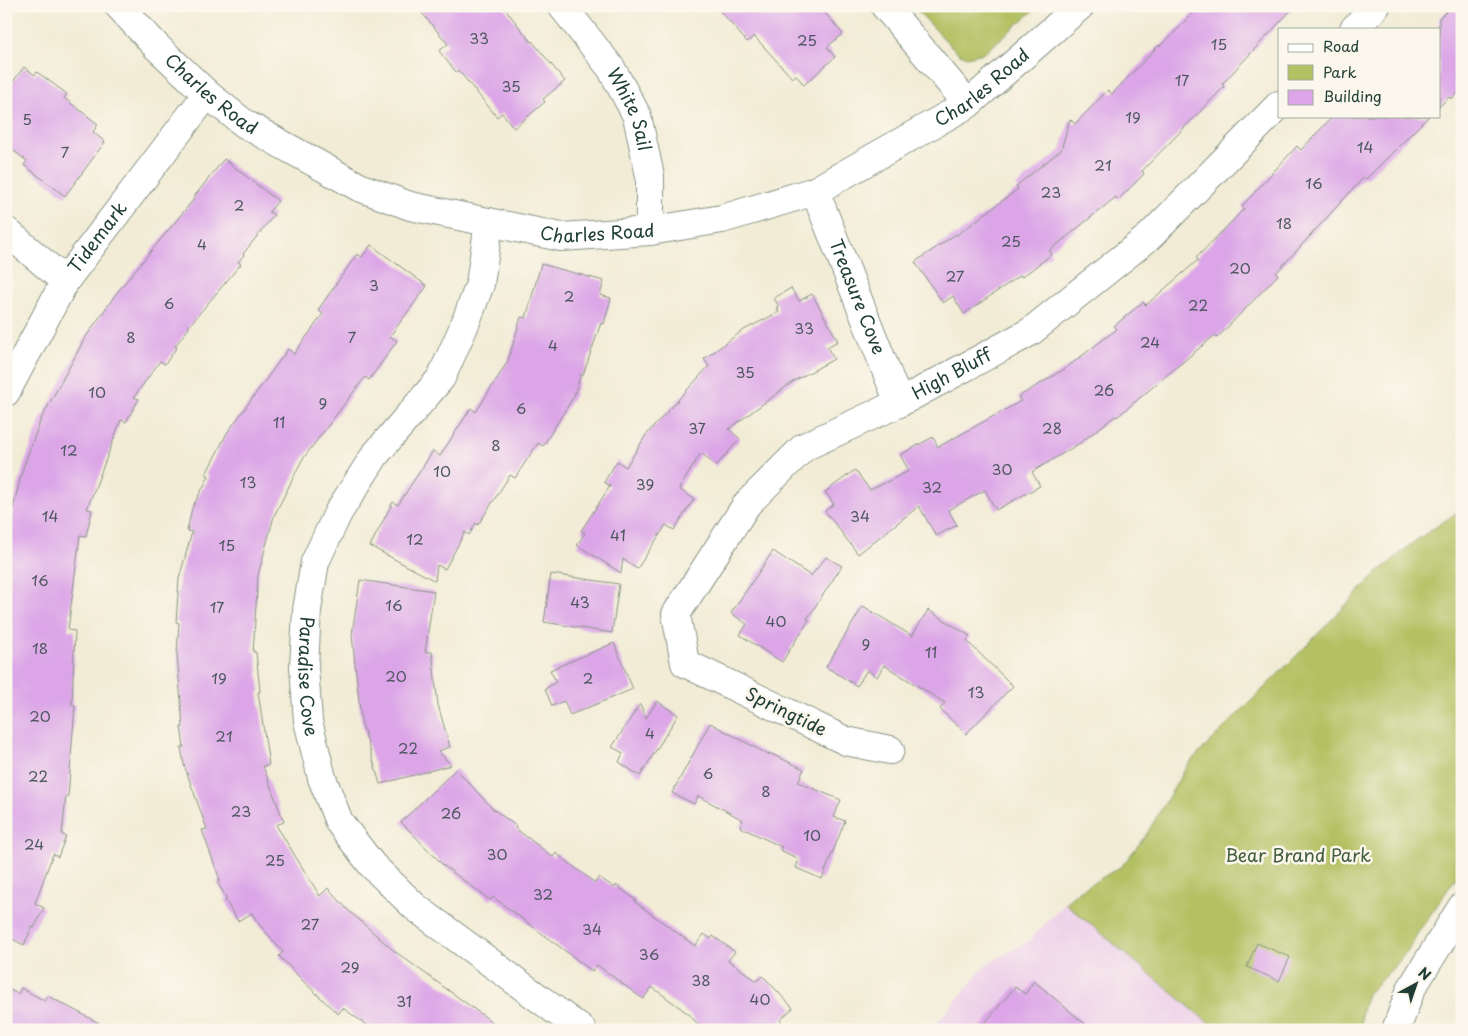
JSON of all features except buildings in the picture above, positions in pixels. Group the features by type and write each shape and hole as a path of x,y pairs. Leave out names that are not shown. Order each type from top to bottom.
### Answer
{"street":[{"name":"Charles Road","path":"119,6 156,46 207,94 245,124 359,187 410,206 561,237 650,231 722,219 815,191 968,104 1080,6"},
{"name":"White Sail","path":"562,6 611,68 637,116 650,176 650,231"},
{"path":"885,6 968,104"},
{"path":"1355,28 1376,6"},
{"name":"Tidemark","path":"6,392 65,281 207,94"},
{"name":"High Bluff","path":"685,663 676,614 747,504 804,447 899,403 1030,332 1150,236 1278,106"},
{"name":"Treasure Cove","path":"815,191 899,403"},
{"name":"Paradise Cove","path":"489,222 480,284 441,378 375,455 338,514 315,562 307,610 304,667 308,721 322,778 339,822 372,865 415,907 582,1030"},
{"path":"6,231 65,281"},
{"name":"Springtide","path":"685,663 846,741 890,750"},
{"path":"1396,1030 1411,989 1462,907"}],"shaded area":[{"path":"1065,903 1217,1030 931,1030 986,965 1030,940"}],"green space":[{"path":"913,6 1039,6 984,53 967,57 952,47"},
{"name":"Bear Brand Park","path":"1462,509 1462,869 1417,934 1408,951 1367,994 1361,1014 1362,1030 1217,1030 1065,903 1079,891 1122,866 1146,835 1188,764 1375,575 1415,541"}]}
